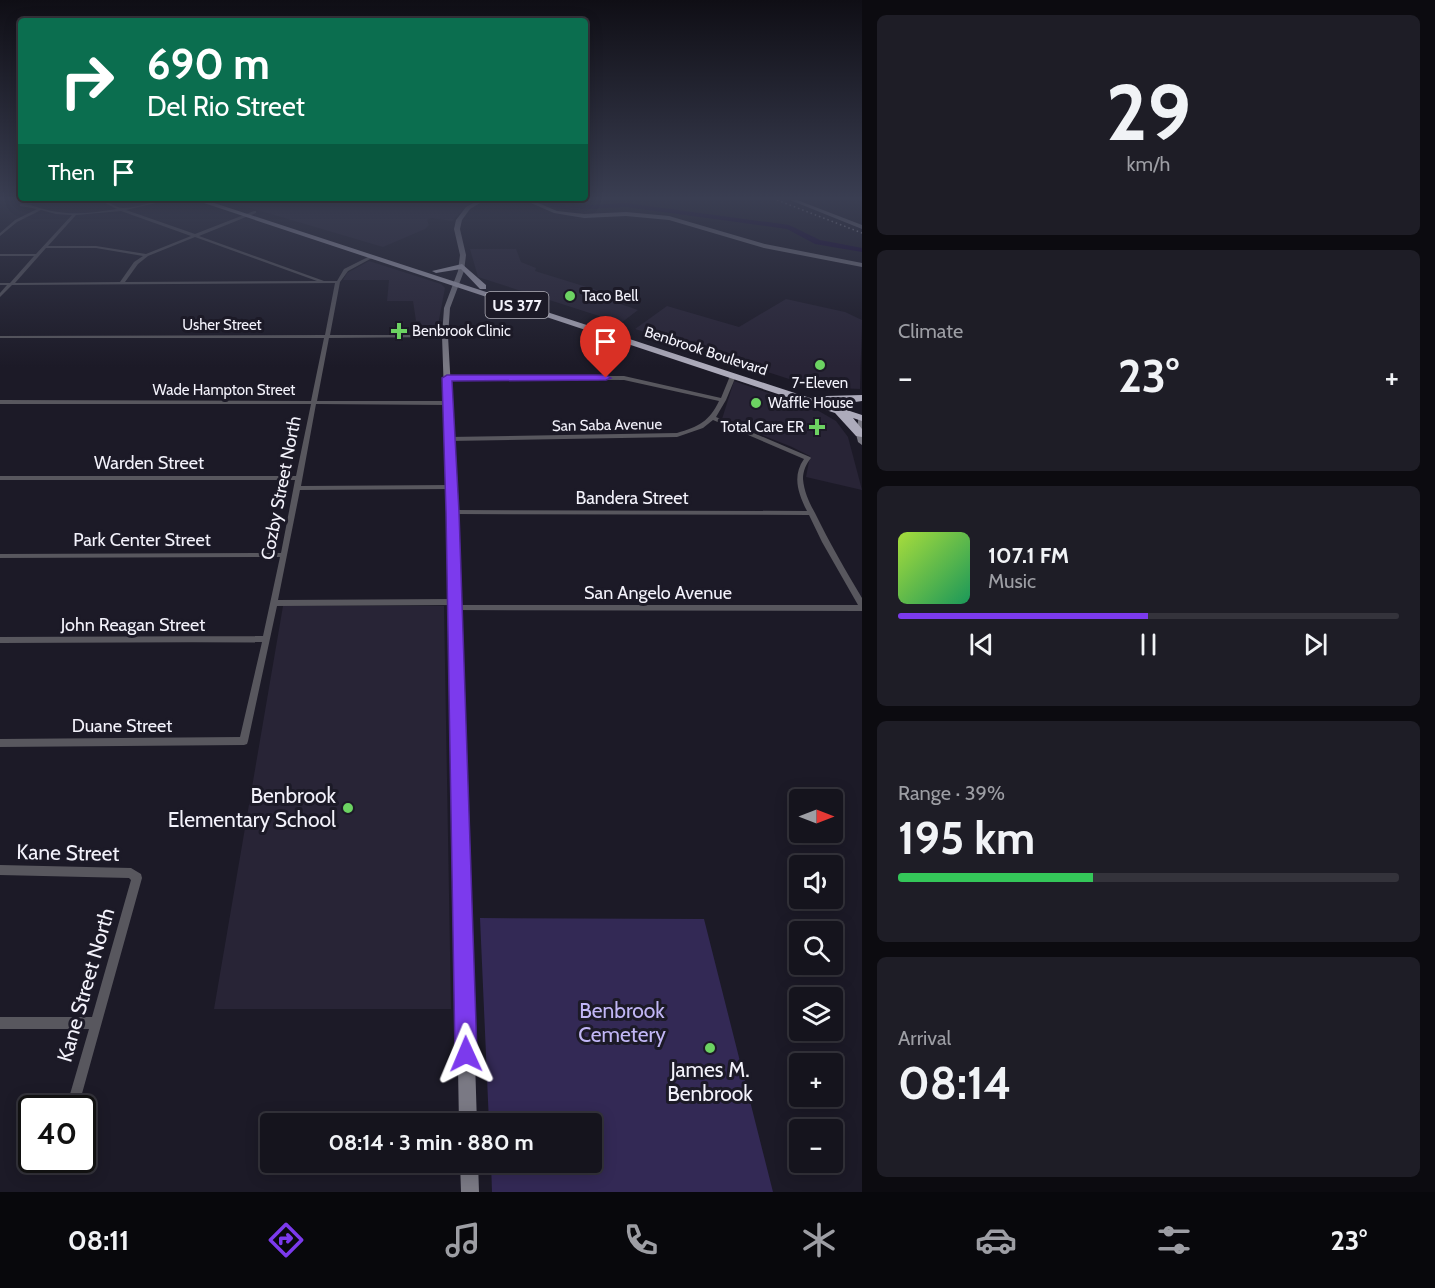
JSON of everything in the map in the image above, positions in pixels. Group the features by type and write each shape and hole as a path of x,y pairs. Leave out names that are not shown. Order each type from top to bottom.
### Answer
{"highway":[{"name":"Benbrook Boulevard","path":"367,256 432,273"},
{"name":"Benbrook Boulevard","path":"379,256 631,339 862,409"},
{"path":"432,273 444,284 457,281 479,289"},
{"name":"Benbrook Boulevard","path":"631,339 733,376 862,418"},
{"path":"826,399 862,398"},
{"path":"811,400 837,411 853,424 861,438"}],"street":[{"path":"0,296 35,256"},
{"path":"121,284 136,262 146,256"},
{"path":"249,256 324,282"},
{"path":"463,256 445,336 453,512 468,1113"},
{"path":"814,256 862,265"},
{"path":"0,284 338,282 346,270 371,257"},
{"name":"Cozby Street North","path":"244,741 284,555 338,282"},
{"name":"Usher Street","path":"0,337 445,336"},
{"path":"733,376 714,418 808,458 801,468 799,481 812,513 862,607"},
{"path":"447,378 624,378 723,400"},
{"name":"Wade Hampton Street","path":"0,402 448,403"},
{"name":"San Saba Avenue","path":"449,439 659,436 693,431 714,418"},
{"path":"861,438 862,418"},
{"name":"Warden Street","path":"0,478 299,478"},
{"path":"297,488 451,487"},
{"name":"Bandera Street","path":"453,512 812,513"},
{"name":"Park Center Street","path":"0,556 284,555"},
{"path":"274,603 454,605"},
{"name":"San Angelo Avenue","path":"454,605 862,607"},
{"name":"John Reagan Street","path":"0,640 266,639"},
{"name":"Duane Street","path":"0,743 244,741"},
{"name":"Kane Street","path":"0,870 96,870 134,874"},
{"name":"Kane Street North","path":"76,1095 137,879 134,874"},
{"path":"0,1023 95,1023"},
{"path":"469,1173 470,1192"}],"shaded area":[{"path":"472,256 519,256 521,262 536,268 535,271 606,293 603,298 638,310 621,323 478,277"},
{"path":"369,261 441,284 445,288 438,325 421,325 420,321 416,321 413,301 387,301 389,280 343,280 347,273"},
{"path":"786,299 845,312 862,320 860,389 814,387 635,329 667,306 739,327"},
{"path":"734,381 817,410 836,421 848,437 862,490 806,477 810,456 722,419"},
{"name":"Benbrook Elementary School","path":"283,606 444,606 451,1009 214,1009"}],"green space":[{"name":"Benbrook Cemetery","path":"480,918 704,919 773,1192 492,1192 491,1173 602,1173 602,1113 489,1113"}],"place":[{"name":"Taco Bell","path":"570,296"},
{"name":"Benbrook Clinic","path":"399,331"},
{"name":"7-Eleven","path":"820,365"},
{"name":"Waffle House","path":"756,403"},
{"name":"Total Care ER","path":"817,427"},
{"name":"Benbrook Elementary School","path":"348,808"},
{"name":"James M. Benbrook","path":"710,1048"}],"route":[{"path":"466,1054 453,512 447,378 606,378"}]}
